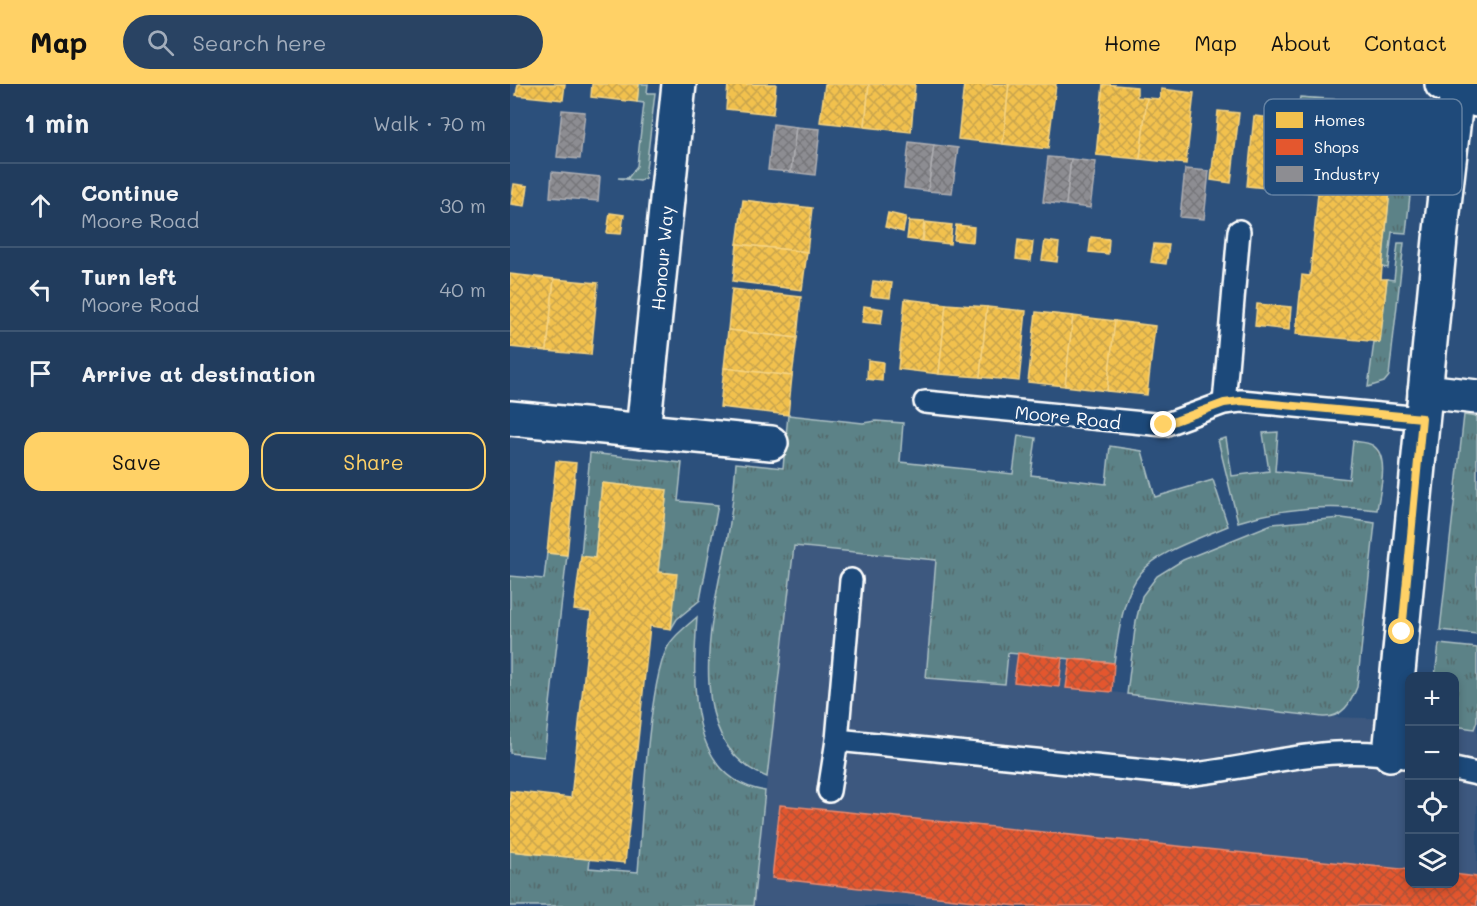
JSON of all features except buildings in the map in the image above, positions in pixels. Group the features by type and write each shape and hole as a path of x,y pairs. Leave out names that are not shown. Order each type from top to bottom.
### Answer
{"street":[{"name":"Honour Way","path":"643,431 679,84"},
{"path":"1400,756 1423,404 1447,195"},
{"path":"1423,404 1477,396"},
{"path":"510,418 771,443"}],"lane":[{"path":"1224,403 1239,231"},
{"name":"Moore Road","path":"925,402 1164,425 1224,403 1241,401 1423,404"},
{"path":"829,791 837,740 851,580"},
{"path":"837,740 1186,775 1223,772 1307,754 1341,751 1400,756"},
{"path":"1459,770 1477,774"}],"shaded area":[{"path":"793,546 937,560 927,678 1005,684 1008,652 1114,663 1112,692 1323,717 1405,719 1405,888 1459,888 1459,727 1474,729 1477,721 1477,906 753,906"}],"green space":[{"path":"639,84 648,84 647,93 655,93 645,178 640,181 618,178 628,178 637,166 644,103 637,102"},
{"path":"1300,97 1333,99 1300,99"},
{"path":"1390,195 1410,195 1406,233 1392,232 1388,268 1382,267"},
{"path":"1398,243 1404,243 1389,376 1384,382 1368,387 1374,342 1380,342 1387,279 1394,280"},
{"path":"788,415 863,423 876,421 903,423 900,462 1013,474 1018,435 1036,438 1031,475 1106,484 1110,446 1142,451 1155,497 1213,480 1228,526 1174,549 1142,571 1132,586 1125,605 1114,663 1008,653 1005,684 926,678 936,560 794,546 767,777 739,760 721,735 711,705 708,670 710,634 729,527 736,463 783,468"},
{"path":"1464,415 1477,417 1477,634 1440,630"},
{"path":"1278,432 1275,471 1349,479 1353,441 1372,445 1378,450 1382,466 1377,510 1306,508 1238,522 1218,440 1226,438 1232,476 1269,471 1263,433"},
{"path":"590,453 682,463 678,501 718,505 700,600 677,619 671,629 676,574 658,572 667,490 602,483 595,558 581,556"},
{"path":"1342,518 1375,523 1357,687 1349,704 1341,712 1330,717 1323,717 1127,694 1136,621 1142,596 1157,576 1183,560 1272,524"},
{"path":"547,553 567,555 544,757 510,753 510,576 544,579"},
{"path":"697,617 696,695 707,746 720,767 739,782 765,791 753,906 510,906 510,851 590,859 589,868 638,872 647,752 662,660 670,643"},
{"path":"1439,644 1477,648 1477,721 1474,729 1459,727 1459,672 1436,672"}],"route":[{"path":"1164,425 1184,420 1224,403 1241,401 1287,403 1422,418 1402,632"}]}
